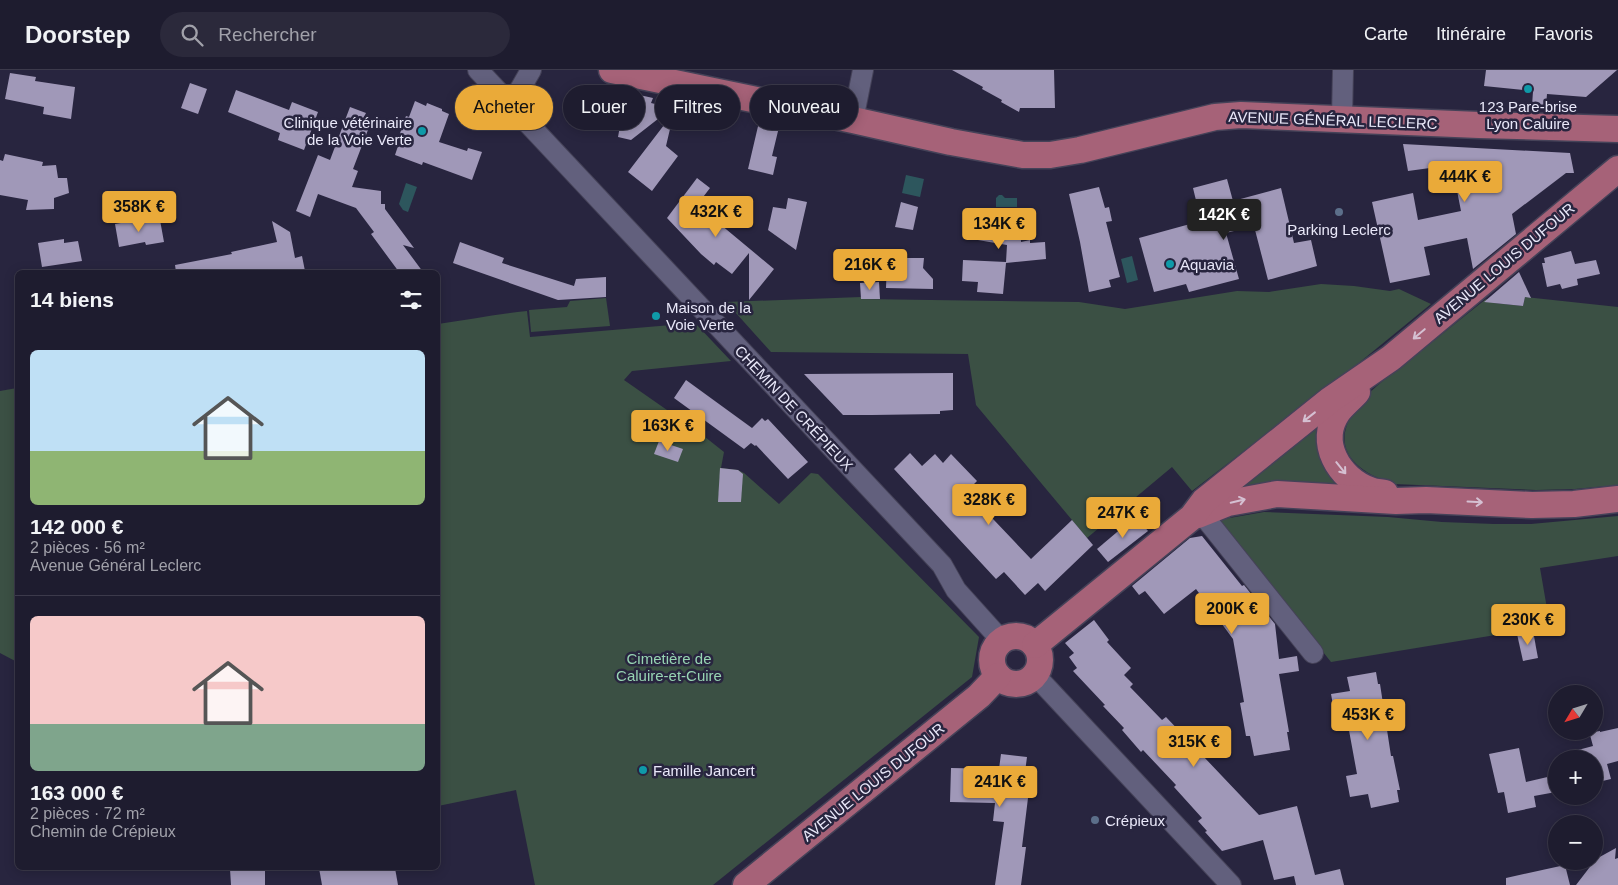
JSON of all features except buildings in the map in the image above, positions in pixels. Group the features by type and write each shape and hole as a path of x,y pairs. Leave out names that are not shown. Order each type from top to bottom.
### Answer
{"main road":[{"name":"AVENUE GÉNÉRAL LECLERC","path":"612,70 750,99"},
{"name":"AVENUE GÉNÉRAL LECLERC","path":"858,121 951,142 1024,155 1050,155 1080,150 1216,117 1249,115 1479,126 1618,129"},
{"name":"AVENUE LOUIS DUFOUR","path":"1391,358 1618,169"},
{"path":"1391,358 1337,412 1330,434 1332,455 1340,469 1353,480 1370,490 1426,500"},
{"path":"1197,516 1204,501 1330,400 1391,358"},
{"path":"1035,645 1197,516 1228,503 1277,494 1396,501 1426,500 1532,505 1574,504 1618,499"},
{"path":"1016,636 1023,637 1035,645 1040,660 1039,668 1035,675 1023,683 1016,684 1010,684 998,676 992,661 992,653 1001,640 1016,636"},
{"name":"AVENUE LOUIS DUFOUR","path":"746,885 979,696 998,676"}],"street":[{"name":"CHEMIN DE CRÉPIEUX","path":"478,70 492,85"},
{"path":"522,85 531,70"},
{"path":"858,95 863,70"},
{"path":"1342,118 1343,70"},
{"name":"CHEMIN DE CRÉPIEUX","path":"534,130 942,565 956,590 1001,640"},
{"path":"1197,516 1313,653"},
{"path":"1035,675 1231,885"}],"green space":[{"path":"1321,284 1390,291 1399,289 1431,304 1360,362 1192,491 1172,467 1087,538 976,405 968,354 771,352 726,302 861,297 861,299 1079,302 1125,309 1237,291 1269,292"},
{"path":"1525,297 1618,307 1618,485 1536,490 1394,484 1373,476 1358,466 1349,455 1345,442 1346,429 1352,415 1363,400 1387,377 1486,299 1494,303 1523,306"},
{"path":"606,298 610,326 531,332 529,310 567,307 570,301"},
{"name":"Cimetière de Caluire-et-Cuire","path":"527,311 530,337 695,323 731,361 632,371 624,380 724,452 721,468 738,470 744,473 779,504 811,473 818,474 979,637 972,677 713,885 535,885 516,790 440,806 440,324"},
{"path":"15,388 15,661 0,653 0,391"},
{"path":"1317,426 1341,486 1244,485"},
{"path":"1264,512 1494,524 1531,524 1618,516 1618,556 1540,568 1550,626 1331,662 1218,520"}],"shaded area":[{"path":"906,175 924,179 920,197 902,193"},
{"path":"406,183 417,187 408,212 403,210 399,204"},
{"path":"999,195 1005,198 1017,198 1017,207 996,207 996,198"},
{"path":"1132,256 1138,280 1127,283 1121,259"}],"place":[{"name":"123 Pare-brise Lyon Caluire","path":"1528,89"},
{"name":"Clinique vétérinaire de la Voie Verte","path":"422,131"},
{"name":"Parking Leclerc","path":"1339,212"},
{"name":"Aquavia","path":"1170,264"},
{"name":"Maison de la Voie Verte","path":"656,316"},
{"name":"Famille Jancert","path":"643,770"},
{"name":"Crépieux","path":"1095,820"}]}
